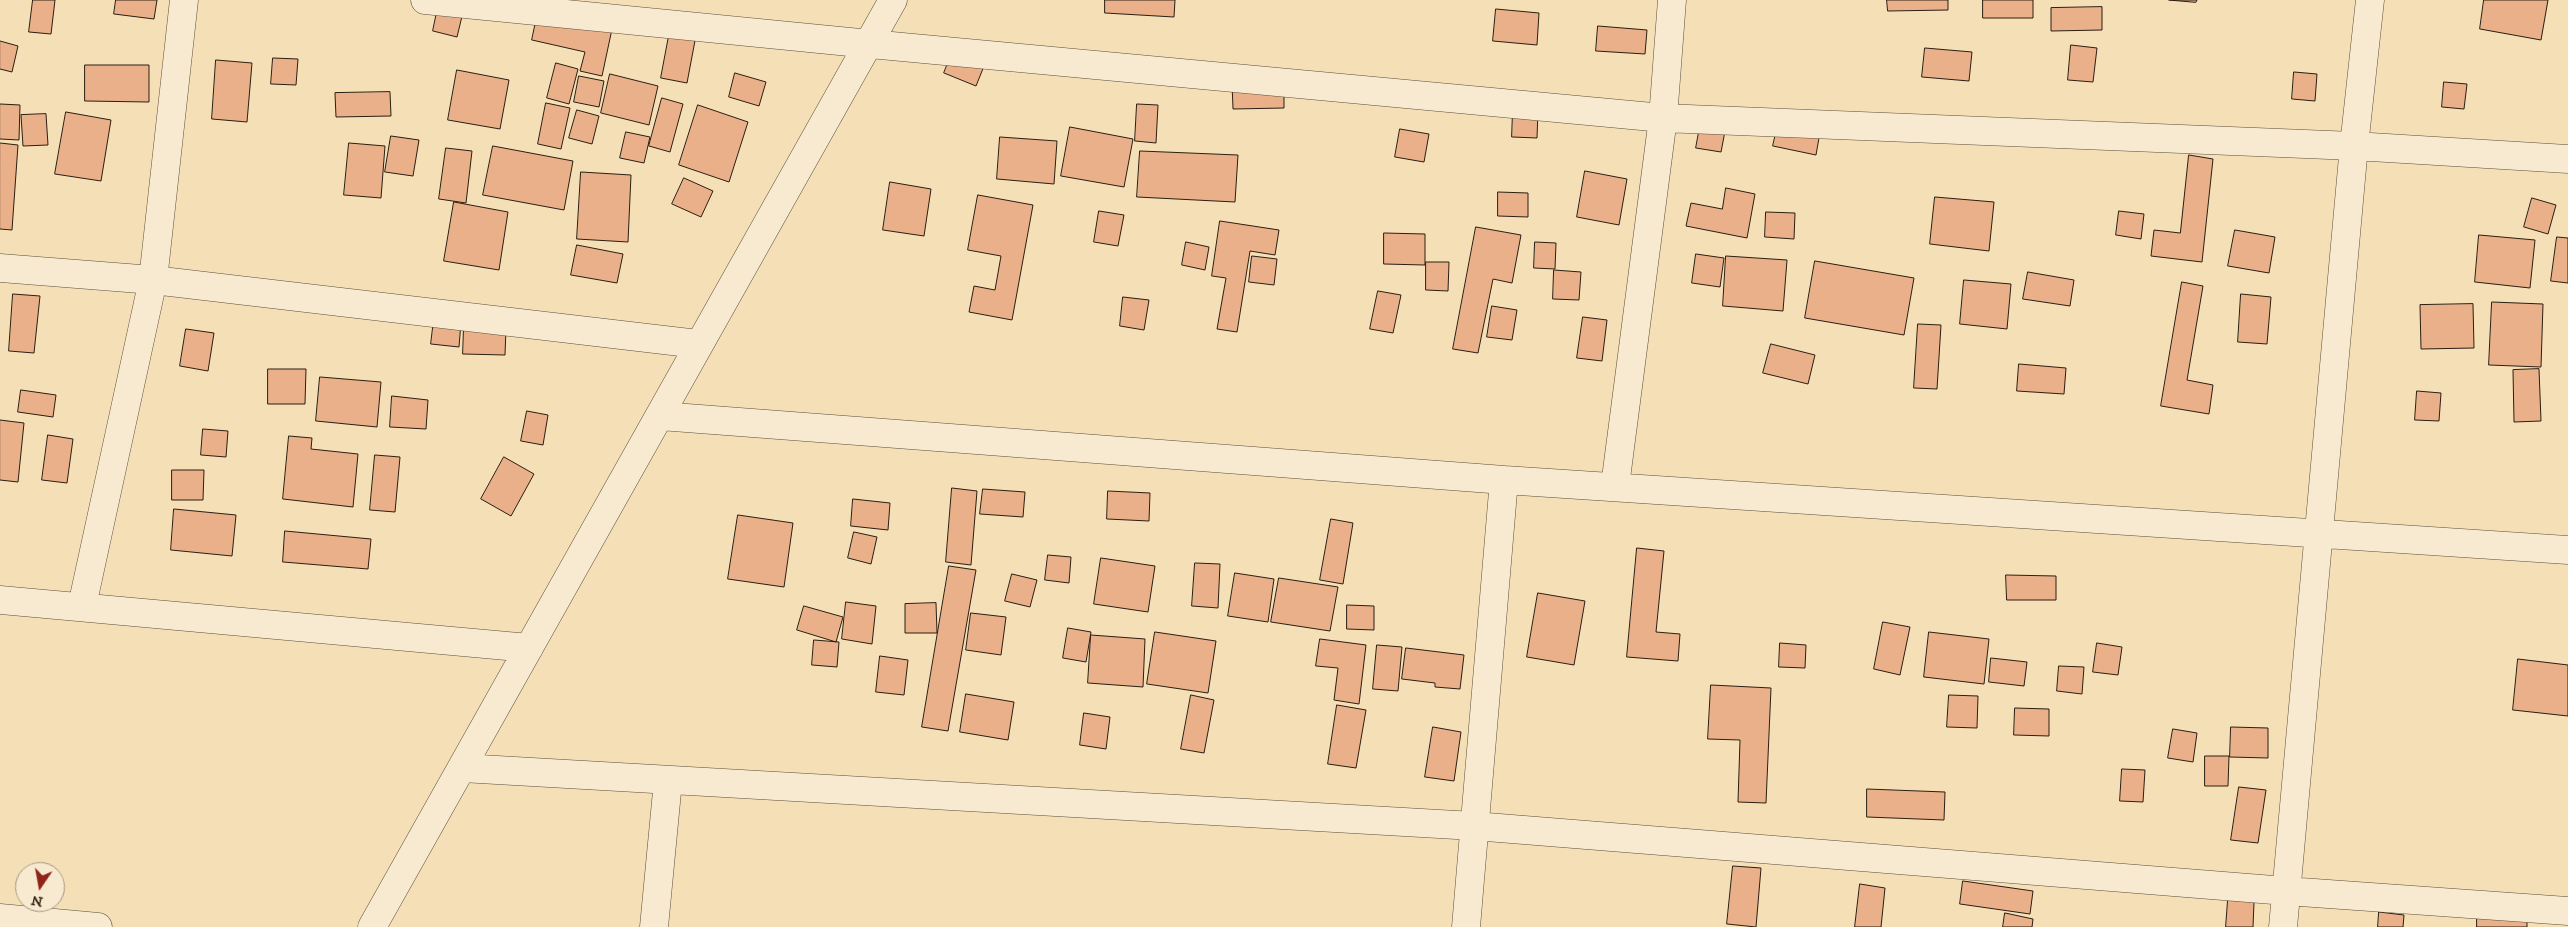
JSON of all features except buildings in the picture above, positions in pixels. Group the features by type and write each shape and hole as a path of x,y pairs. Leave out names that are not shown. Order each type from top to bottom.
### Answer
{"street":[{"path":"82,606 152,280 184,0"},
{"path":"425,0 870,44 1663,118 2354,146 2568,159"},
{"path":"372,927 660,416 698,344 870,44 893,0"},
{"path":"1615,486 1663,118 1672,0"},
{"path":"2284,927 2354,146 2370,0"},
{"path":"0,268 152,280 698,344"},
{"path":"660,416 1504,480 2568,550"},
{"path":"1466,927 1504,480"},
{"path":"0,600 529,648"},
{"path":"462,768 1474,826 2286,891 2568,911"},
{"path":"654,927 668,781"},
{"path":"0,918 98,927"}]}
